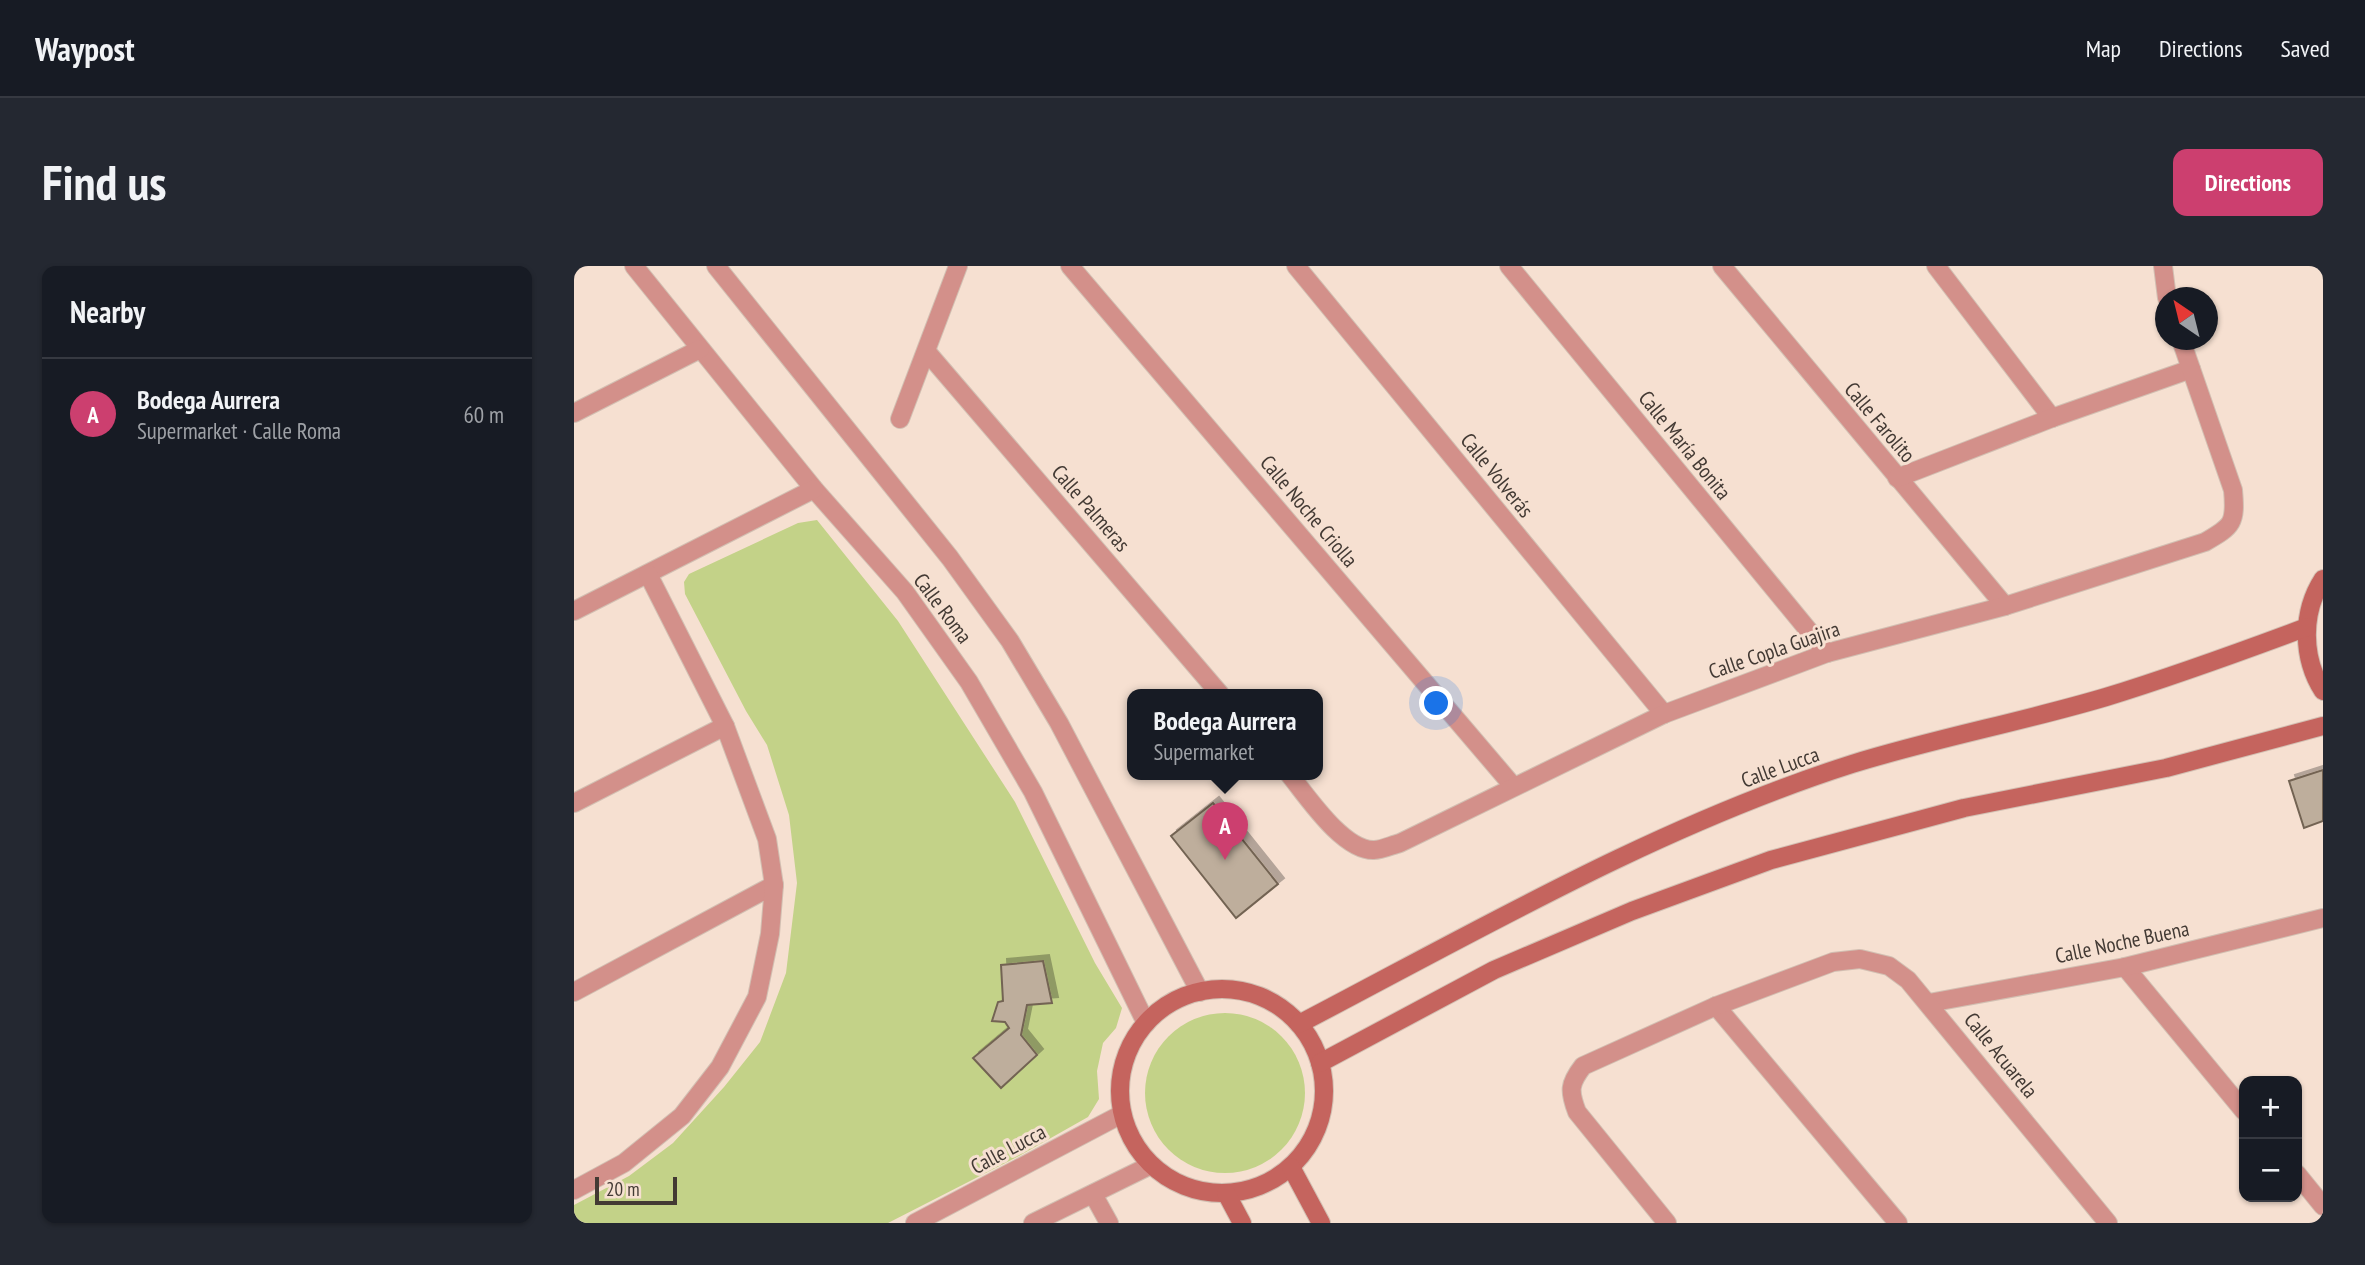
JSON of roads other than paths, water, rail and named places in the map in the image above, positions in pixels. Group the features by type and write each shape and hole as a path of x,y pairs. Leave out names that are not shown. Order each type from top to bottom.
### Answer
{"street":[{"name":"Calle Roma","path":"634,266 814,489 905,592 969,682 1033,792 1146,1023"},
{"name":"Calle Roma","path":"716,266 950,558 1010,641 1059,723 1200,992"},
{"path":"901,419 958,266"},
{"name":"Calle Noche Criolla","path":"1070,266 1513,786"},
{"name":"Calle Volverás","path":"1296,266 1664,714"},
{"name":"Calle María Bonita","path":"1509,266 1827,653"},
{"name":"Calle Farolito","path":"1722,266 2006,606"},
{"path":"1936,266 2052,418"},
{"path":"2164,266 2166,287"},
{"path":"574,413 700,349"},
{"path":"1897,478 2052,418 2191,369 2184,350"},
{"name":"Calle Palmeras","path":"927,352 1216,689"},
{"name":"Calle Copla Guajira","path":"1294,780 1353,845 1373,850 1401,842 1664,714 1827,653 2006,606 2205,542 2227,529 2235,513 2233,490 2191,369"},
{"path":"574,611 814,489"},
{"path":"574,1190 624,1163 682,1116 720,1067 757,997 770,934 775,885 767,839 725,726 648,573"},
{"path":"2323,579 2311,604 2307,627 2307,648 2312,669 2323,691"},
{"name":"Calle Lucca","path":"1299,1024 1599,867 1726,811 1852,765 2105,697 2202,666 2307,627"},
{"path":"574,803 725,726"},
{"path":"1320,1063 1494,970 1632,911 1771,860 1964,808 2166,768 2323,726"},
{"path":"574,992 775,885"},
{"name":"Calle Noche Buena","path":"1928,1003 2125,967 2321,922"},
{"name":"Calle Acuarela","path":"1716,1006 1833,962 1860,959 1889,966 1908,980 1928,1003 2108,1223"},
{"path":"2125,967 2239,1105"},
{"path":"1227,989 1254,994 1279,1006 1299,1024 1312,1042 1320,1063 1324,1090 1320,1119 1309,1144 1291,1167 1271,1181 1249,1189 1226,1193 1199,1191 1173,1181 1151,1165 1133,1142 1122,1114 1120,1090 1123,1066 1132,1043 1146,1023 1162,1009 1200,992 1227,989"},
{"path":"1667,1223 1577,1112 1571,1095 1572,1079 1583,1066 1716,1006 1898,1223"},
{"name":"Calle Lucca","path":"915,1223 1122,1114"},
{"path":"1033,1223 1151,1165"},
{"path":"1291,1167 1321,1223"},
{"path":"2302,1180 2323,1206"},
{"path":"1226,1193 1242,1223"},
{"path":"1093,1194 1109,1223"}],"place":[{"name":"Bodega Aurrera","path":"1225,860"}]}
